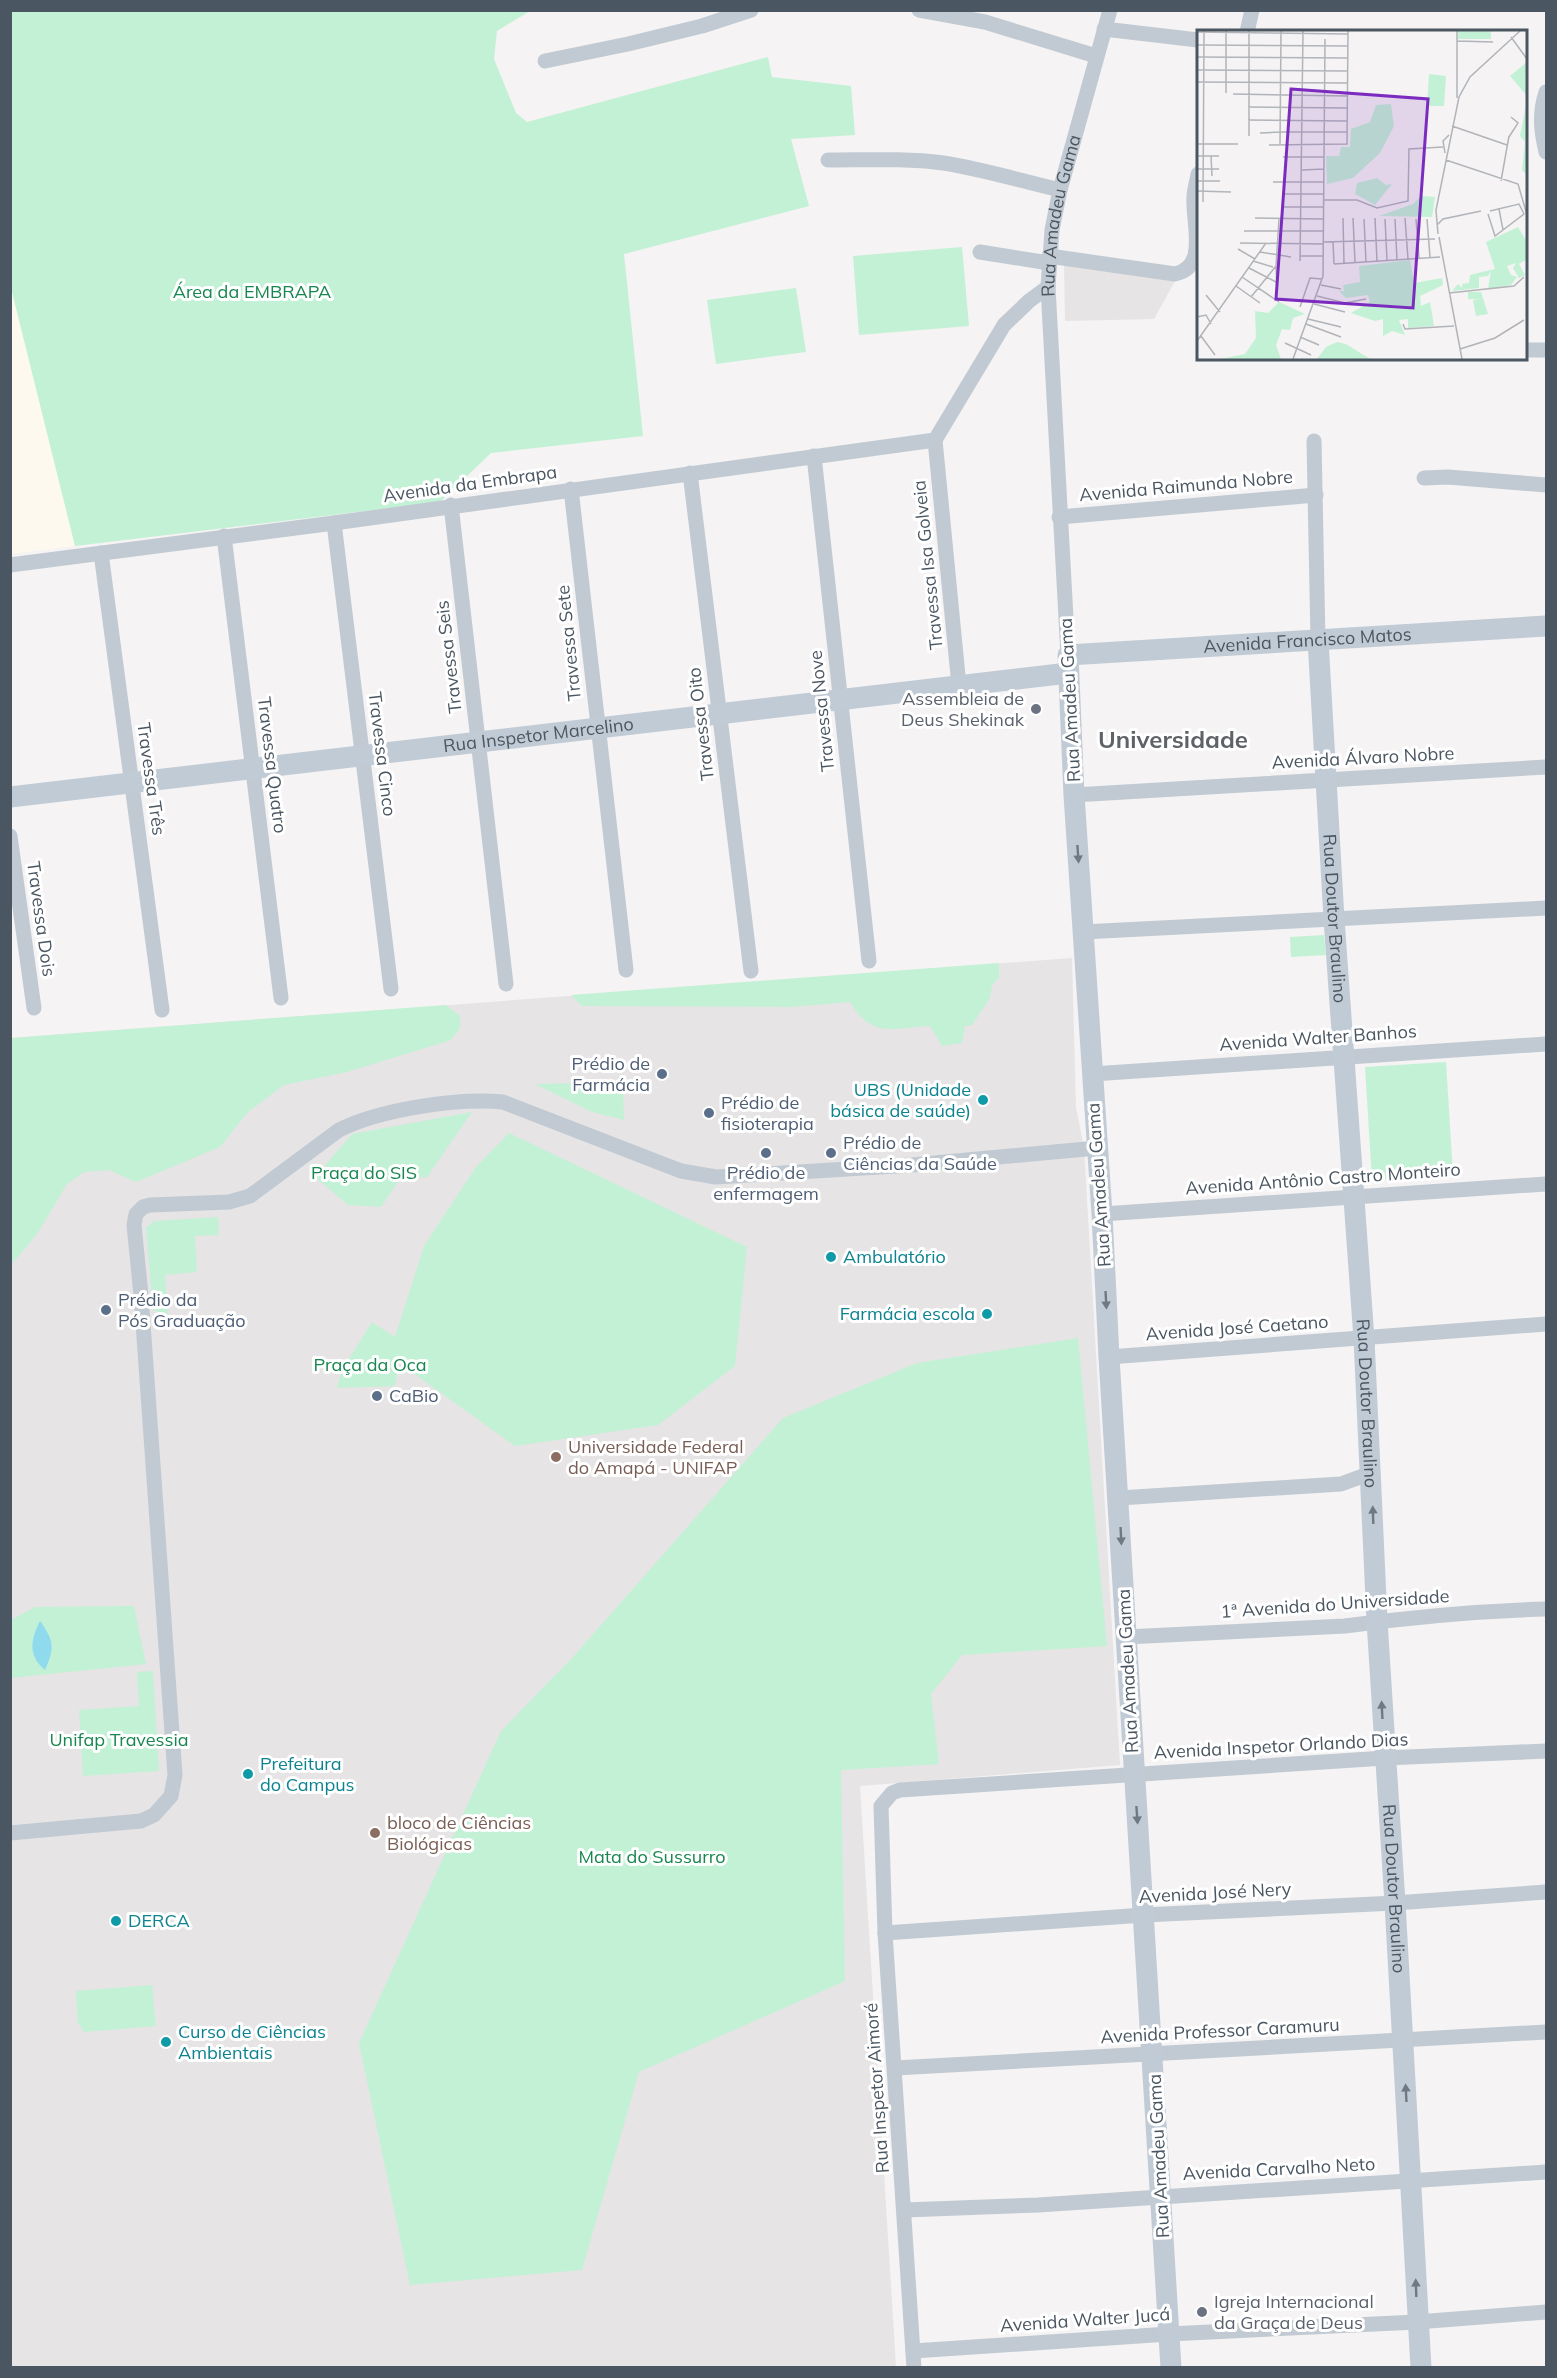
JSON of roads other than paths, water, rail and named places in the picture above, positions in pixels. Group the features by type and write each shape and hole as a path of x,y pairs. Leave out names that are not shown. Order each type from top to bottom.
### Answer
{"street":[{"path":"545,61 649,39 712,23 751,10"},
{"path":"919,10 985,22 1096,56"},
{"name":"Rua Amadeu Gama","path":"1110,10 1053,221 1048,286 1074,795 1102,1214 1171,2367"},
{"path":"1247,30 1252,10"},
{"path":"1104,29 1197,40"},
{"path":"1546,92 1541,122 1546,152"},
{"path":"828,160 895,159 943,163 1060,190"},
{"path":"980,252 1175,274 1188,268 1196,254 1194,197 1197,180"},
{"path":"935,440 976,368 1004,325 1048,286"},
{"path":"1527,350 1546,350"},
{"name":"Avenida da Embrapa","path":"10,565 935,440"},
{"name":"Travessa Isa Golveia","path":"935,440 959,686"},
{"name":"Rua Doutor Braulino","path":"1314,441 1318,639 1343,1056 1365,1338 1377,1621 1421,2367"},
{"name":"Travessa Nove","path":"814,456 869,961"},
{"name":"Travessa Oito","path":"690,473 751,971"},
{"path":"1424,478 1448,477 1546,485"},
{"name":"Travessa Sete","path":"571,489 626,970"},
{"name":"Avenida Raimunda Nobre","path":"1059,517 1316,495"},
{"name":"Travessa Seis","path":"451,505 506,984"},
{"name":"Travessa Cinco","path":"334,523 391,989"},
{"name":"Travessa Quatro","path":"224,536 281,998"},
{"name":"Travessa Três","path":"101,553 162,1010"},
{"name":"Avenida Francisco Matos","path":"1068,664 1318,639 1546,626"},
{"name":"Rua Inspetor Marcelino","path":"10,797 959,686 1068,664"},
{"name":"Avenida Álvaro Nobre","path":"1074,795 1546,767"},
{"name":"Travessa Dois","path":"10,836 34,1008"},
{"path":"1083,932 1546,908"},
{"name":"Avenida Walter Banhos","path":"1092,1074 1546,1044"},
{"path":"10,1833 141,1821 154,1815 164,1805 174,1787 168,1661 134,1225 136,1214 143,1207 229,1202 250,1196 339,1130 350,1125 387,1114 435,1105 485,1101 503,1102 681,1171 716,1177 912,1165 1097,1148"},
{"name":"Avenida Antônio Castro Monteiro","path":"1102,1214 1546,1184"},
{"name":"Avenida José Caetano","path":"1109,1357 1546,1324"},
{"path":"1119,1498 1341,1484 1371,1473"},
{"name":"1ª Avenida do Universidade","path":"1126,1637 1345,1626 1377,1621 1546,1609"},
{"name":"Avenida Inspetor Orlando Dias","path":"881,1806 892,1793 900,1790 1385,1758 1546,1751"},
{"name":"Rua Inspetor Aimoré","path":"881,1806 885,1933 896,2068 914,2367"},
{"name":"Avenida José Nery","path":"885,1933 1144,1916 1395,1904 1546,1892"},
{"name":"Avenida Professor Caramuru","path":"896,2068 1546,2032"},
{"name":"Avenida Carvalho Neto","path":"905,2210 1038,2205 1546,2172"},
{"name":"Avenida Walter Jucá","path":"913,2351 1169,2334 1417,2322 1546,2312"}],"water":[{"path":"40,1621 48,1634 52,1650 45,1670 35,1659 32,1647 34,1634"}],"place":[{"name":"Assembleia de Deus Shekinak","path":"1036,709"},
{"name":"Prédio de Farmácia","path":"662,1074"},
{"name":"UBS (Unidade básica de saúde)","path":"983,1100"},
{"name":"Prédio de fisioterapia","path":"709,1113"},
{"name":"Prédio de enfermagem","path":"766,1153"},
{"name":"Prédio de Ciências da Saúde","path":"831,1153"},
{"name":"Ambulatório","path":"831,1257"},
{"name":"Prédio da Pós Graduação","path":"106,1310"},
{"name":"Farmácia escola","path":"987,1314"},
{"name":"CaBio","path":"377,1396"},
{"name":"Universidade Federal do Amapá - UNIFAP","path":"556,1457"},
{"name":"Prefeitura do Campus","path":"248,1774"},
{"name":"bloco de Ciências Biológicas","path":"375,1833"},
{"name":"DERCA","path":"116,1921"},
{"name":"Curso de Ciências Ambientais","path":"166,2042"},
{"name":"Igreja Internacional da Graça de Deus","path":"1202,2312"}],"district":[{"name":"Universidade","path":"1173,740"}],"park label":[{"name":"Área da EMBRAPA","path":"252,292"},
{"name":"Praça do SIS","path":"364,1173"},
{"name":"Praça da Oca","path":"370,1365"},
{"name":"Unifap Travessia","path":"119,1740"},
{"name":"Mata do Sussurro","path":"652,1857"}]}
